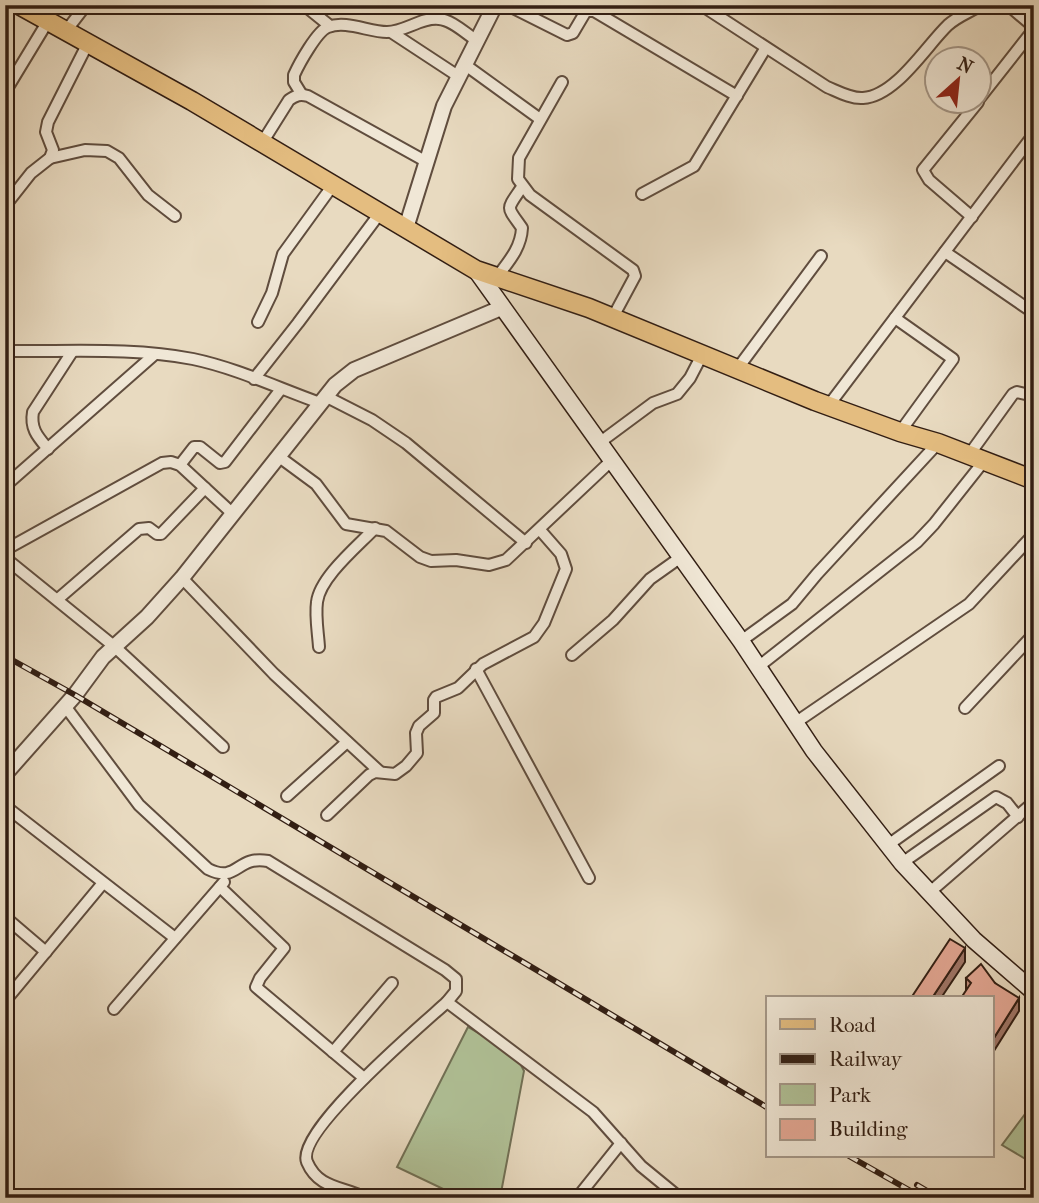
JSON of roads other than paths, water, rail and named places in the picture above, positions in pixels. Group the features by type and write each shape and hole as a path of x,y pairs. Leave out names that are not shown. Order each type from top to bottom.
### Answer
{"main road":[{"path":"28,7 476,270 614,317 829,405 1034,480"},
{"path":"476,270 741,641 814,751 902,863 974,940 1034,992"}],"street":[{"path":"66,31 86,5"},
{"path":"304,5 330,26"},
{"path":"701,5 827,87 862,98 881,93 896,82 951,22 981,5"},
{"path":"993,82 1034,28 1008,5"},
{"path":"406,229 444,106 495,6 567,35 573,33 586,11 594,11 737,96"},
{"path":"427,162 302,94 294,82 294,75 322,31 330,26 391,32 437,19 452,24 476,40"},
{"path":"5,92 48,21"},
{"path":"391,32 540,118"},
{"path":"50,158 53,150 46,132 48,122 89,43"},
{"path":"642,194 694,166 765,49"},
{"path":"562,82 519,159 518,179 530,195 633,270 633,282 614,317"},
{"path":"262,143 289,100 302,94"},
{"path":"966,116 923,170 929,180 972,218"},
{"path":"829,405 1034,134"},
{"path":"5,206 31,173 50,158 85,150 107,151 119,158 148,195 175,216"},
{"path":"258,322 272,293 283,254 333,185"},
{"path":"498,277 522,239 522,228 509,212 509,208 522,187"},
{"path":"254,379 380,213"},
{"path":"945,252 1034,313"},
{"path":"738,368 821,256"},
{"path":"5,774 65,706 103,657 182,578 335,386 354,370 501,308"},
{"path":"895,318 953,359 900,432"},
{"path":"5,351 155,354 196,359 281,389 322,400 372,421 406,443 526,542"},
{"path":"48,449 33,430 33,412 72,352"},
{"path":"5,486 155,354"},
{"path":"599,443 653,403 677,394 690,378 703,354"},
{"path":"180,465 194,447 200,447 220,463 225,462 281,389"},
{"path":"758,667 917,542 977,458 1013,394 1017,392 1034,396"},
{"path":"741,641 792,604 938,443"},
{"path":"278,456 316,484 346,524 386,531 420,557 431,561 456,560 489,565 506,560 611,461"},
{"path":"5,550 150,468 170,461 180,465 233,514"},
{"path":"58,599 139,529 144,527 161,534 205,488"},
{"path":"318,647 319,594 331,574 375,528"},
{"path":"327,815 369,775 380,772 395,774 406,766 417,752 416,733 419,726 434,713 434,700 441,694 458,688 476,669 534,637 544,623 566,569 561,554 540,530"},
{"path":"795,723 969,604 1034,534"},
{"path":"572,654 613,620 643,585 681,557"},
{"path":"5,558 115,647 223,747"},
{"path":"182,578 274,674 380,772"},
{"path":"965,708 1034,634"},
{"path":"476,669 589,878"},
{"path":"65,706 139,805 208,869 220,875 232,872"},
{"path":"287,796 347,742"},
{"path":"888,845 999,766"},
{"path":"902,863 996,797 1007,803 1018,817"},
{"path":"930,892 1034,803"},
{"path":"5,806 175,937"},
{"path":"114,1010 232,872 246,862 256,859 268,861 445,970 456,979 456,991 364,1078 316,1133 306,1153 308,1163 320,1179 330,1186 365,1198"},
{"path":"5,1001 103,883"},
{"path":"220,887 284,948 256,987 364,1078"},
{"path":"5,917 46,952"},
{"path":"333,1052 392,983"},
{"path":"447,1002 586,1107 647,1171 680,1198"},
{"path":"577,1198 621,1143"}],"railway":[{"path":"5,656 75,695 766,1107"},
{"path":"853,1158 923,1198"},
{"path":"917,1185 939,1198"}]}
